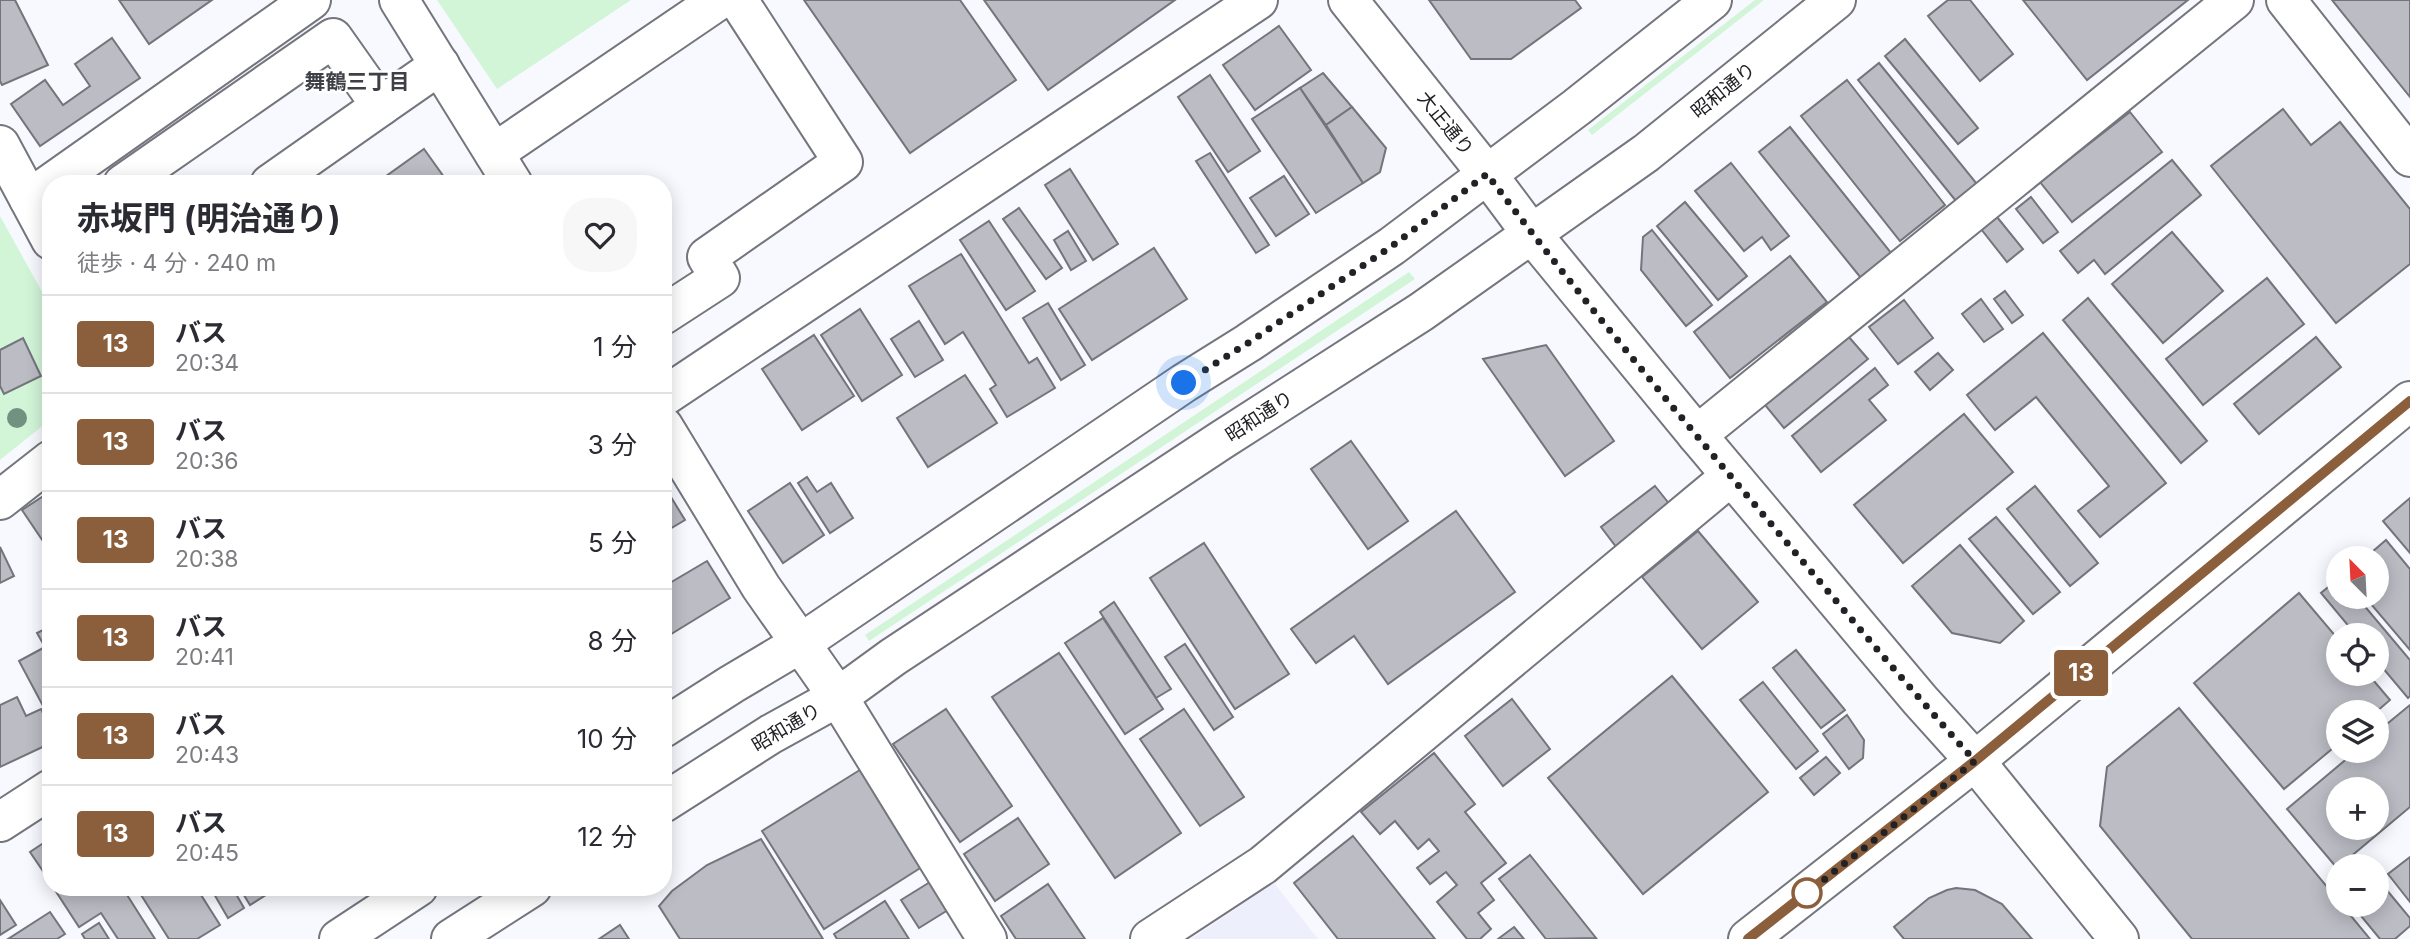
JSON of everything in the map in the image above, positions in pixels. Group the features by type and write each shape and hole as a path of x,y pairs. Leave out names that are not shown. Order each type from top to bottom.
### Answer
{"street":[{"path":"63,175 311,0"},
{"path":"400,0 504,168 719,0"},
{"path":"672,309 720,278 707,257 843,162 738,0"},
{"path":"672,391 1258,0"},
{"name":"大正通り","path":"1348,0 1531,233 1731,476 1920,700 1975,761 2119,939"},
{"path":"672,722 801,643 1184,383 1392,246 1577,107 1712,0"},
{"name":"昭和通り","path":"672,797 771,734 838,696 1196,457 1421,312 1646,153 1836,0"},
{"path":"1697,435 2234,0"},
{"path":"2286,0 2410,157"},
{"path":"136,175 333,37 380,106"},
{"path":"283,175 440,65"},
{"path":"0,145 42,223"},
{"path":"29,199 42,190"},
{"path":"1748,939 1975,761 2410,401"},
{"path":"672,441 761,587 838,696 987,939"},
{"path":"0,500 42,467"},
{"path":"1150,939 1263,865 1731,476"},
{"path":"0,822 42,795"},
{"path":"339,939 404,896"},
{"path":"451,939 518,896"}],"shaded area":[{"path":"1274,883 1318,939 1191,939"}],"green space":[{"path":"437,0 631,0 497,89"},
{"path":"1755,0 1764,0 1592,135 1588,130"},
{"path":"0,216 42,292 42,426 0,460"},
{"path":"1409,272 1415,279 869,641 865,635"}],"building":[{"path":"0,0 15,0 48,65 2,85 0,81"},
{"path":"119,0 212,0 149,44"},
{"path":"804,0 960,0 1016,80 910,153"},
{"path":"984,0 1175,0 1048,90"},
{"path":"1429,0 1575,0 1581,8 1511,59 1471,59"},
{"path":"1948,0 1970,0 2013,54 1980,81 1928,16"},
{"path":"2023,0 2188,0 2087,80"},
{"path":"2332,0 2410,0 2410,97"},
{"path":"1279,26 1311,70 1255,110 1223,65"},
{"path":"112,38 140,78 40,146 11,104 45,80 63,105 90,86 75,64"},
{"path":"1905,39 1978,128 1958,144 1885,56"},
{"path":"1879,63 1977,184 1956,201 1858,80"},
{"path":"1323,73 1352,107 1326,125 1300,88"},
{"path":"1210,75 1260,151 1228,172 1178,97"},
{"path":"1847,80 1945,205 1900,241 1801,116"},
{"path":"1300,88 1363,183 1316,213 1252,119"},
{"path":"1352,107 1386,148 1380,172 1363,183 1326,125"},
{"path":"2283,109 2311,145 2340,122 2410,209 2410,264 2336,323 2211,166"},
{"path":"2130,112 2162,152 2072,222 2040,182"},
{"path":"1790,127 1892,254 1861,278 1759,152"},
{"path":"424,149 443,175 388,175"},
{"path":"1210,153 1269,245 1256,253 1196,161"},
{"path":"2172,160 2201,195 2105,274 2094,260 2078,273 2060,251"},
{"path":"1731,163 1789,236 1771,250 1762,237 1744,251 1695,191"},
{"path":"1070,169 1118,244 1093,260 1045,185"},
{"path":"1284,176 1309,214 1276,236 1250,198"},
{"path":"2031,197 2058,232 2043,243 2016,209"},
{"path":"1685,202 1747,276 1718,300 1657,226"},
{"path":"1019,208 1062,268 1046,279 1003,219"},
{"path":"1997,217 2023,249 2007,262 1981,229"},
{"path":"989,221 1035,291 1006,310 960,240"},
{"path":"1652,230 1712,305 1686,326 1641,270 1643,237"},
{"path":"1068,231 1086,261 1071,270 1054,240"},
{"path":"2172,232 2223,291 2163,343 2112,284"},
{"path":"1154,248 1187,299 1092,360 1059,309"},
{"path":"961,254 1029,363 1037,358 1055,388 1007,417 990,389 996,385 963,332 945,344 909,286"},
{"path":"1790,256 1827,302 1730,378 1694,332"},
{"path":"2267,278 2304,324 2203,405 2166,359"},
{"path":"2005,291 2023,315 2012,323 1994,299"},
{"path":"2088,298 2207,441 2181,463 2063,320"},
{"path":"1981,299 2003,329 1984,342 1962,314"},
{"path":"1904,300 1933,338 1898,364 1869,327"},
{"path":"1048,303 1085,365 1061,380 1023,318"},
{"path":"860,309 902,375 862,401 821,335"},
{"path":"919,321 943,360 915,377 891,339"},
{"path":"2043,333 2166,483 2100,537 2078,511 2109,486 2036,397 1995,430 1967,395"},
{"path":"814,335 854,396 802,430 762,369"},
{"path":"1848,336 1868,359 1784,428 1765,405"},
{"path":"2316,337 2341,367 2259,434 2234,404"},
{"path":"23,338 41,376 4,394 0,386 0,350"},
{"path":"1546,345 1614,441 1565,476 1483,359"},
{"path":"1938,353 1953,370 1930,390 1915,372"},
{"path":"1875,368 1888,385 1869,400 1886,420 1821,472 1792,436"},
{"path":"965,375 997,423 928,467 897,418"},
{"path":"1964,414 2013,472 1903,563 1854,505"},
{"path":"1351,441 1408,521 1368,549 1311,469"},
{"path":"807,477 817,492 831,483 853,518 830,533 798,483"},
{"path":"790,483 824,535 783,563 748,511"},
{"path":"1655,486 1671,506 1617,548 1601,527"},
{"path":"2035,486 2098,563 2070,586 2007,509"},
{"path":"42,497 42,540 22,510"},
{"path":"2410,498 2410,553 2383,521"},
{"path":"672,499 685,520 672,528"},
{"path":"1456,511 1515,592 1388,684 1354,636 1316,663 1291,629"},
{"path":"1996,517 2060,592 2033,614 1969,539"},
{"path":"1698,531 1758,602 1702,649 1642,577"},
{"path":"2386,540 2410,569 2410,650 2375,609 2389,609 2389,546 2379,546"},
{"path":"1204,543 1289,674 1235,709 1150,578"},
{"path":"1960,545 2024,621 2000,643 1952,633 1912,586"},
{"path":"0,547 14,576 0,583"},
{"path":"707,561 730,598 672,633 672,582"},
{"path":"2299,593 2326,625 2326,686 2378,686 2390,700 2326,700 2326,754 2284,789 2194,683"},
{"path":"1114,602 1171,689 1156,698 1100,612"},
{"path":"2334,609 2367,609 2379,623 2346,623"},
{"path":"1103,618 1163,709 1125,734 1065,643"},
{"path":"2389,635 2410,660 2408,698 2389,675"},
{"path":"1185,644 1233,717 1214,730 1165,657"},
{"path":"42,649 42,704 19,661"},
{"path":"1796,650 1845,710 1821,728 1773,668"},
{"path":"1059,653 1181,833 1115,878 992,697"},
{"path":"1672,676 1768,792 1643,894 1548,778"},
{"path":"1763,682 1818,751 1796,769 1740,700"},
{"path":"17,697 26,716 41,709 42,747 0,767 0,705"},
{"path":"1512,699 1550,749 1503,786 1465,736"},
{"path":"2410,705 2410,807 2389,825 2389,777 2326,777 2326,840 2371,840 2354,854 2326,855 2287,809 2342,763 2389,763 2389,722"},
{"path":"2179,708 2326,886 2326,917 2352,917 2370,939 2192,939 2100,826 2107,767"},
{"path":"946,709 1012,806 960,842 893,744"},
{"path":"1184,709 1244,797 1200,826 1140,739"},
{"path":"1847,715 1864,740 1863,758 1849,769 1823,734"},
{"path":"1434,753 1475,804 1465,812 1506,863 1481,883 1494,900 1478,913 1491,929 1480,939 1467,939 1437,902 1457,885 1446,872 1430,884 1417,868 1439,851 1429,839 1418,849 1395,821 1380,834 1361,812"},
{"path":"1826,757 1840,773 1814,795 1800,778"},
{"path":"863,768 925,865 824,929 762,831"},
{"path":"1018,818 1049,864 995,901 964,854"},
{"path":"1353,836 1435,939 1338,939 1294,883"},
{"path":"761,839 823,939 680,939 659,906 668,896 672,896 672,891 707,865"},
{"path":"42,844 42,870 30,852"},
{"path":"1530,855 1596,938 1546,939 1499,879"},
{"path":"2410,857 2410,902 2389,875"},
{"path":"930,882 948,910 919,928 901,900"},
{"path":"1048,884 1085,939 1016,939 1001,916"},
{"path":"1956,888 1975,890 2002,904 2032,939 1904,939 1894,927 1929,898"},
{"path":"2389,893 2410,918 2410,926 2395,939 2380,939 2362,917 2389,917"},
{"path":"59,896 128,896 155,939 118,939 101,913 79,927"},
{"path":"142,896 202,896 220,925 197,939 169,939"},
{"path":"215,896 237,896 244,908 228,918"},
{"path":"244,896 264,896 250,905"},
{"path":"0,900 16,925 0,935"},
{"path":"885,901 909,939 837,939 834,934"},
{"path":"50,912 65,934 57,939 8,939"},
{"path":"99,923 109,939 85,939 82,934"},
{"path":"620,925 629,939 599,939"},
{"path":"1514,927 1524,939 1498,939"}],"bus line":[{"name":"13","path":"1748,939 1975,761 2410,401"}],"district":[{"name":"舞鶴三丁目","path":"357,82"}],"route":[{"path":"1184,383 1392,246 1487,174 1531,233 1697,435 1920,700 1975,761 1807,893"}]}
